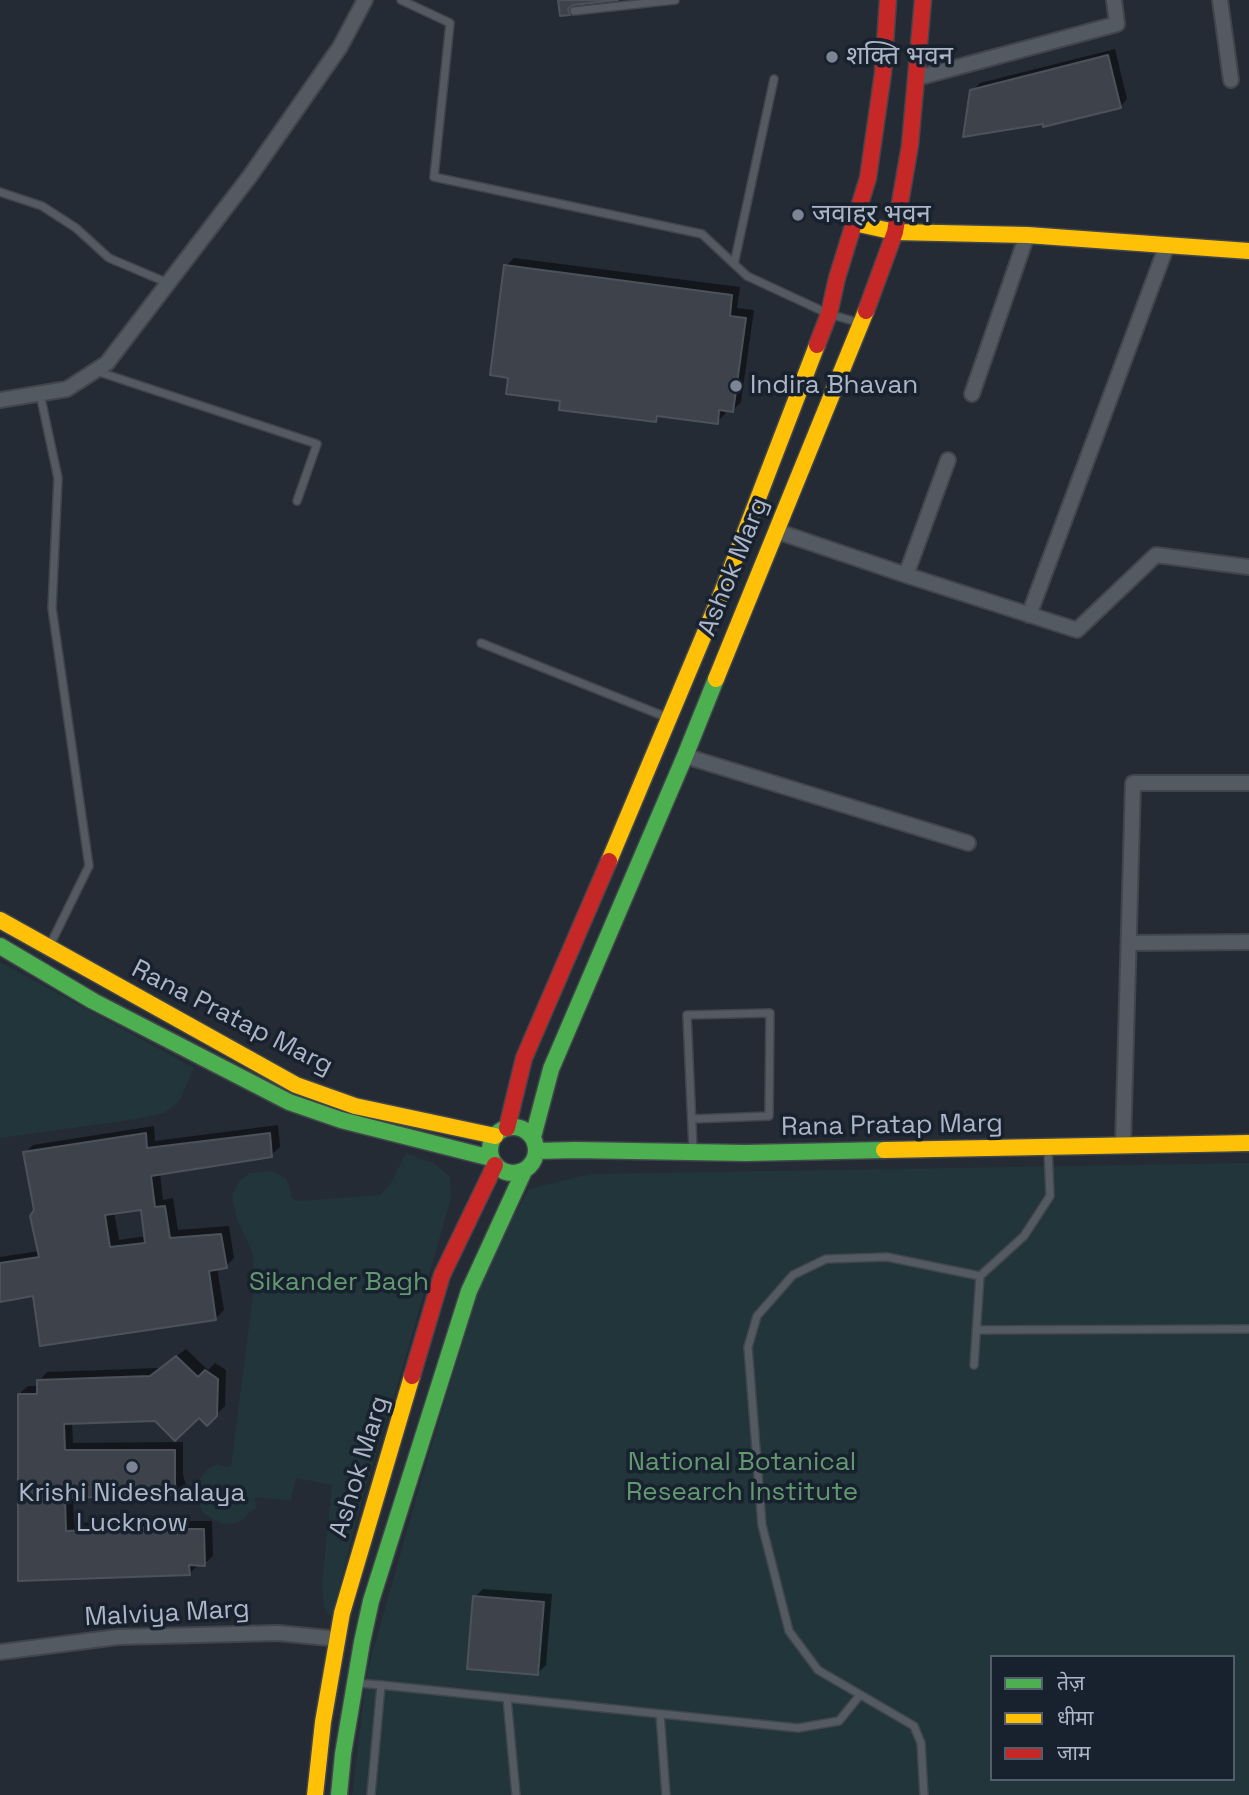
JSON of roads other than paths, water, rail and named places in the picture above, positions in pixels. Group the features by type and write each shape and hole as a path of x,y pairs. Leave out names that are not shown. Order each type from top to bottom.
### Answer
{"main road":[{"name":"Ashok Marg","path":"501,1132 524,1058 722,592 828,314 868,178 883,73 888,0"},
{"name":"Ashok Marg","path":"535,1144 551,1069 685,755 861,324 895,232 910,145 923,0"},
{"path":"854,223 895,232 1027,235 1249,251"},
{"name":"Rana Pratap Marg","path":"0,920 296,1085 355,1106 501,1132"},
{"name":"Rana Pratap Marg","path":"0,946 93,1001 289,1102 341,1120 493,1162"},
{"path":"521,1128 535,1144 535,1159 524,1171 508,1174 493,1162 489,1150 501,1132 521,1128"},
{"name":"Rana Pratap Marg","path":"535,1144 575,1150 694,1153 1249,1143"},
{"name":"Ashok Marg","path":"316,1795 323,1722 342,1613 442,1275 493,1162"},
{"name":"Ashok Marg","path":"339,1795 343,1754 371,1601 469,1291 524,1171"}],"street":[{"path":"0,400 67,389 107,363 250,176 340,47 365,0"},
{"path":"917,78 1117,24 1114,0"},
{"path":"1220,0 1231,80"},
{"path":"972,394 1027,235"},
{"path":"1029,615 1167,245"},
{"path":"906,575 948,460"},
{"path":"776,531 1077,630 1156,555 1249,568"},
{"path":"685,755 968,843"},
{"path":"1123,1146 1133,783 1249,783"},
{"path":"1129,943 1249,943"},
{"name":"Malviya Marg","path":"0,1652 118,1637 278,1633 338,1639"}],"lane":[{"path":"401,0 450,23 434,177 702,234 747,276 828,314 861,324"},
{"path":"574,11 675,0"},
{"path":"734,264 774,79"},
{"path":"0,192 42,206 76,228 110,258 168,283"},
{"path":"95,371 317,443 297,501"},
{"path":"40,394 58,478 52,608 89,866 48,947"},
{"path":"481,643 670,718"},
{"path":"692,1119 769,1116 770,1013 687,1015 692,1119 694,1153"},
{"path":"974,1365 980,1276 1024,1236 1050,1196 1048,1147"},
{"path":"924,1795 920,1744 914,1726 818,1670 789,1631 762,1525 748,1346 757,1316 793,1275 826,1259 887,1257 980,1276"},
{"path":"976,1330 1249,1328"},
{"path":"355,1682 797,1728 839,1721 860,1695"},
{"path":"371,1795 381,1685"},
{"path":"508,1698 516,1795"},
{"path":"660,1714 666,1795"}],"place":[{"name":"शक्ति भवन","path":"832,57"},
{"name":"जवाहर भवन","path":"798,215"},
{"name":"Indira Bhavan","path":"736,386"},
{"name":"Krishi Nideshalaya Lucknow","path":"132,1467"}],"park label":[{"name":"Sikander Bagh","path":"339,1283"},
{"name":"National Botanical Research Institute","path":"742,1478"}]}
